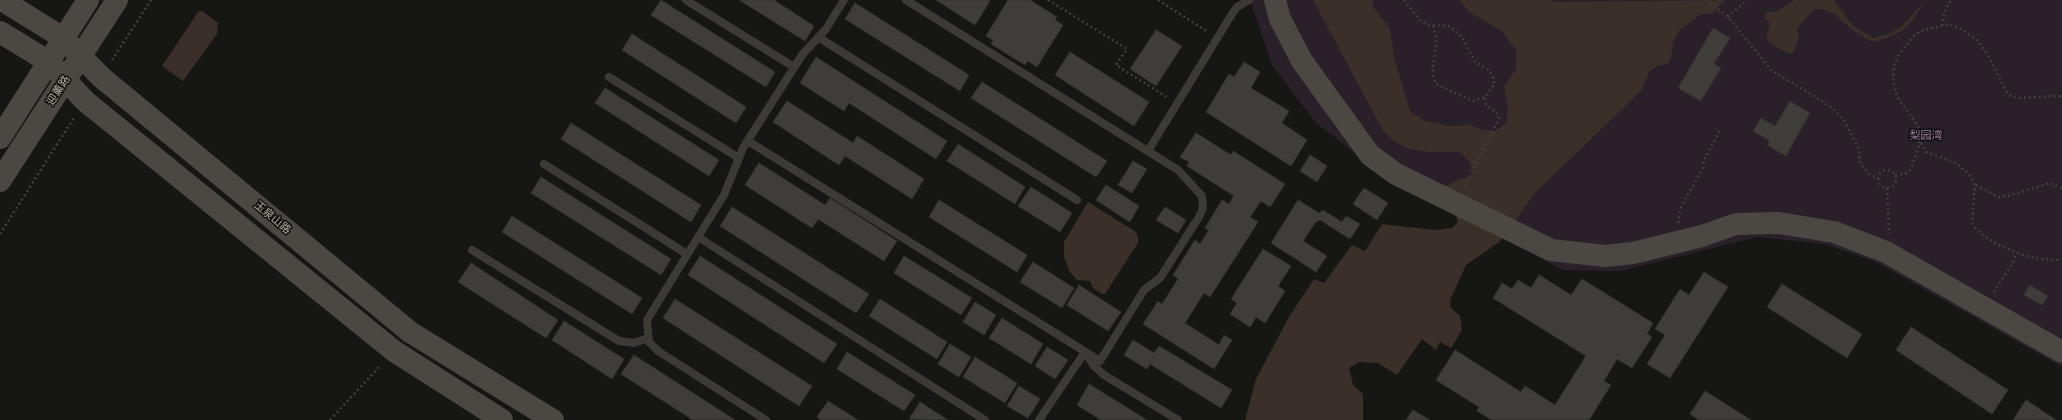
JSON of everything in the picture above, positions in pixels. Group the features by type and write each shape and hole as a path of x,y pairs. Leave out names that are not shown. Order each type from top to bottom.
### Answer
{"street":[{"name":"玉泉山路","path":"2,0 63,38 101,77 410,332 553,420"},
{"path":"0,138 88,0"},
{"name":"迎薰路","path":"0,182 117,0"},
{"path":"1275,0 1280,19 1302,61 1370,155 1396,174 1551,250 1605,256 1633,253 1677,242 1736,224 1779,223 1834,232 1890,254 2062,352"},
{"path":"0,32 49,62 64,81 85,102 394,351 502,420"}],"lane":[{"path":"686,0 794,67"},
{"path":"766,420 658,351 649,342 647,320 724,195 739,158 748,141 794,67 809,46 826,29 844,0"},
{"path":"748,141 1100,361 1144,290 1160,278 1203,208 1202,196 1178,170 906,0"},
{"path":"1148,151 1237,7 1249,0"},
{"path":"818,37 1077,200"},
{"path":"609,77 739,158"},
{"path":"544,164 687,254"},
{"path":"698,237 985,420"},
{"path":"472,250 619,341 634,343 648,338"},
{"path":"1039,420 1085,352"},
{"path":"1085,352 1094,366 1104,375 1178,420"}],"path":[{"path":"1048,0 1127,49 1116,65 1177,103"},
{"path":"1158,0 1217,38"},
{"path":"1404,0 1421,21 1434,26 1450,26 1454,29 1462,37 1475,62 1492,74 1494,85 1486,97 1486,105 1498,116 1499,121 1481,157 1470,174 1458,204"},
{"path":"1706,0 1728,17 1771,70 1833,108 1845,122 1858,148 1861,165 1869,174 1877,178 1881,186 1887,188 1894,184 1895,174"},
{"path":"1728,17 1748,0"},
{"path":"1942,26 1944,13 1951,0"},
{"path":"2062,97 2020,98 2011,96 2006,91 1988,55 1976,39 1961,29 1949,24 1920,31 1904,47 1894,66 1893,80 1897,97 1918,126 1920,142 1926,152 1956,163 1965,169 1971,176 1975,185 1972,221 1975,228 1998,245 2016,253 2041,259 2062,260"},
{"path":"1434,26 1437,40 1432,64 1436,84 1474,101 1486,97"},
{"path":"1677,242 1681,207 1703,168 1704,160 1720,130"},
{"path":"1877,178 1879,173 1885,170 1891,170 1895,174 1906,173 1911,169 1920,142"},
{"path":"1975,185 1998,197 2008,196 2049,183 2062,188"},
{"path":"1887,188 1890,254"},
{"path":"1984,308 2013,262 2016,253"},
{"path":"330,420 394,351"}],"green space":[{"name":"梨园湾","path":"1250,0 2062,0 2062,367 1876,262 1825,244 1758,237 1620,271 1563,270 1383,174 1316,123 1272,65"}],"shaded area":[{"path":"1313,0 1373,0 1373,7 1390,28 1394,57 1410,111 1425,121 1449,126 1462,126 1469,124 1481,130 1495,131 1506,123 1508,108 1504,87 1516,69 1516,50 1502,31 1469,12 1459,0 1550,0 1555,2 1725,0 1712,14 1701,14 1680,30 1673,42 1671,59 1667,64 1656,66 1649,72 1642,90 1536,192 1499,242 1466,265 1450,300 1451,308 1460,316 1462,330 1451,348 1440,342 1436,350 1422,339 1397,375 1378,363 1359,362 1349,368 1353,385 1363,394 1363,420 1245,420 1256,379 1289,317 1314,279 1324,283 1352,245 1365,251 1382,224 1435,230 1452,228 1458,222 1444,187 1461,178 1473,176 1470,162 1459,152 1428,152 1410,149 1395,142 1383,131"},
{"path":"1794,0 1834,0 1853,26 1874,38 1888,34 1902,26 1926,0 1912,21 1902,31 1876,41 1870,41 1854,31 1834,14 1823,9 1814,9 1797,29 1799,35 1796,46 1794,52 1790,54 1779,49 1766,39 1770,23 1764,18 1767,12 1776,12"},
{"path":"202,11 218,23 217,34 183,81 162,66 198,12"},
{"path":"1088,202 1136,232 1138,239 1138,243 1105,294 1102,294 1093,288 1090,281 1077,280 1070,272 1064,257 1064,242"}],"building":[{"path":"661,0 775,72 766,87 651,15"},
{"path":"739,0 774,0 814,26 805,41"},
{"path":"936,0 988,0 990,1 975,25"},
{"path":"1008,0 1030,0 1057,17 1055,20 1063,25 1037,67 1028,61 1025,65 991,44 993,40 986,36"},
{"path":"855,3 969,75 960,91 845,19"},
{"path":"1713,28 1730,38 1714,64 1721,68 1701,101 1678,88"},
{"path":"1156,30 1182,46 1156,86 1130,69"},
{"path":"632,34 746,107 736,123 622,50"},
{"path":"1070,52 1149,102 1134,126 1055,75"},
{"path":"816,57 947,141 936,159 849,103 844,111 800,83"},
{"path":"1244,62 1260,72 1251,88 1289,111 1282,123 1307,140 1291,166 1206,112 1229,74 1234,77"},
{"path":"982,82 1107,161 1096,177 971,98"},
{"path":"605,88 719,160 709,176 595,103"},
{"path":"787,101 853,143 857,136 924,179 912,199 845,156 839,165 773,122"},
{"path":"1790,101 1810,113 1786,156 1767,145 1770,141 1753,131 1761,118 1775,126"},
{"path":"571,123 701,205 691,222 561,139"},
{"path":"1196,133 1231,155 1233,151 1285,184 1270,207 1261,201 1250,217 1258,222 1210,297 1204,293 1185,323 1219,345 1224,335 1232,340 1214,369 1143,324 1158,301 1162,304 1178,279 1173,275 1195,240 1200,244 1209,230 1205,228 1222,200 1229,204 1234,196 1187,166 1189,162 1180,157"},
{"path":"958,144 1025,187 1015,204 947,161"},
{"path":"1310,155 1327,166 1317,182 1300,171"},
{"path":"1133,161 1147,169 1132,193 1118,185"},
{"path":"759,163 825,205 830,198 897,241 884,261 818,219 812,228 745,185"},
{"path":"541,177 671,259 661,275 531,193"},
{"path":"1106,185 1139,206 1130,222 1096,200"},
{"path":"1031,187 1072,213 1060,232 1018,206"},
{"path":"1364,188 1388,203 1377,220 1353,204"},
{"path":"939,200 1027,255 1017,272 929,217"},
{"path":"1298,200 1319,213 1323,210 1342,222 1346,216 1360,224 1350,239 1320,220 1315,223 1303,241 1327,256 1316,272 1271,243"},
{"path":"732,207 869,294 856,313 720,226"},
{"path":"1165,207 1186,220 1178,233 1156,220"},
{"path":"512,216 642,298 632,314 502,232"},
{"path":"1263,249 1291,266 1278,286 1285,291 1265,323 1256,317 1250,327 1230,314 1237,303 1231,299"},
{"path":"700,256 837,344 824,363 688,275"},
{"path":"904,256 972,298 961,315 894,273"},
{"path":"1033,262 1074,288 1062,308 1020,282"},
{"path":"471,263 558,320 546,338 458,282"},
{"path":"1704,272 1728,287 1670,378 1647,364 1665,335 1655,329 1680,289 1689,295"},
{"path":"1539,275 1571,295 1582,279 1653,323 1647,334 1652,337 1632,368 1617,359 1604,381 1611,385 1589,420 1492,420 1477,411 1479,407 1436,380 1455,350 1521,392 1525,386 1555,405 1586,356 1493,298 1502,283 1512,289 1518,280 1531,288"},
{"path":"1782,284 1862,334 1847,358 1767,307"},
{"path":"1079,285 1121,312 1108,331 1067,305"},
{"path":"2030,285 2048,296 2042,305 2024,295"},
{"path":"675,299 812,386 799,406 663,318"},
{"path":"880,299 947,342 937,359 869,316"},
{"path":"975,302 996,315 984,335 963,322"},
{"path":"1002,318 1043,344 1031,364 989,338"},
{"path":"564,321 624,359 612,379 552,340"},
{"path":"1911,327 2008,390 1992,414 1896,350"},
{"path":"1133,340 1154,353 1159,346 1232,390 1221,408 1150,364 1147,369 1124,355"},
{"path":"950,344 971,357 959,377 938,364"},
{"path":"1047,347 1068,360 1055,379 1035,366"},
{"path":"847,352 915,395 904,411 837,369"},
{"path":"634,355 735,420 693,420 621,374"},
{"path":"975,357 1017,383 1005,403 963,377"},
{"path":"1089,384 1147,420 1101,420 1077,405"},
{"path":"1019,386 1040,399 1028,418 1007,406"},
{"path":"1705,391 1751,420 1699,420 1690,414"},
{"path":"2026,400 2056,420 2013,420"},
{"path":"828,401 858,420 821,420 817,417"},
{"path":"920,402 948,420 909,419"},
{"path":"1413,410 1430,420 1406,420"}]}
